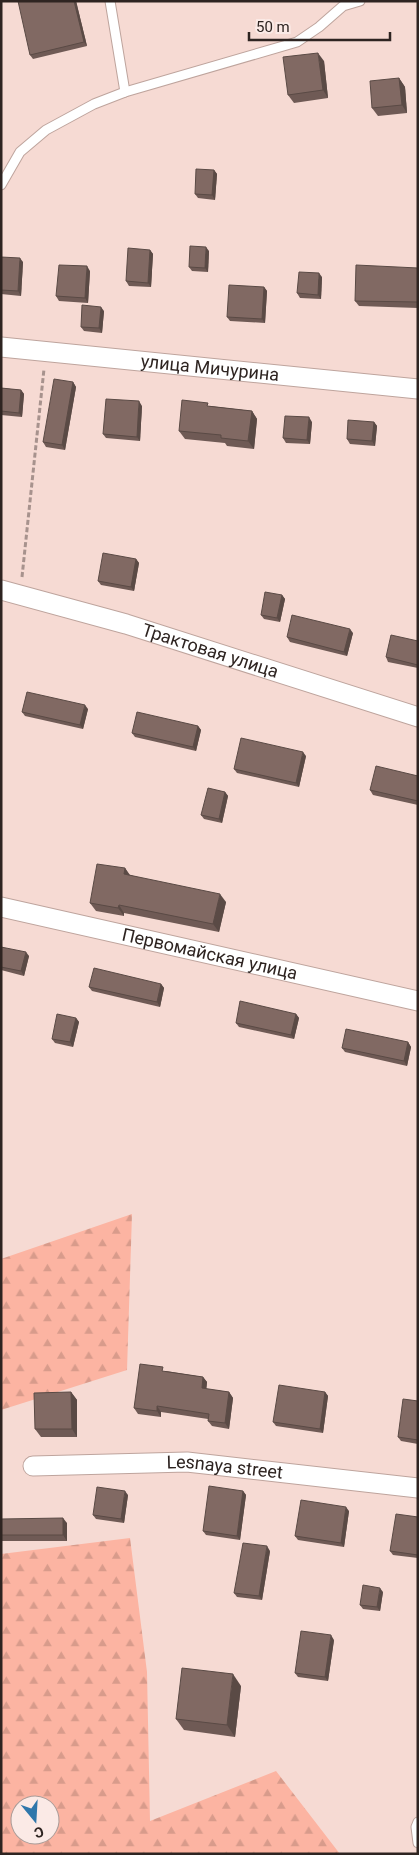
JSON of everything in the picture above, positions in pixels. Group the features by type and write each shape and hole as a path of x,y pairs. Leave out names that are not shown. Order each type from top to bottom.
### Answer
{"street":[{"name":"улица Мичурина","path":"1,346 418,389"},
{"name":"Трактовая улица","path":"1,590 126,624 418,717"},
{"name":"Первомайская улица","path":"1,907 418,1001"},
{"name":"Lesnaya street","path":"33,1466 187,1462 418,1488"}],"lane":[{"path":"110,1 125,92"},
{"path":"1,185 20,152 46,130 94,104 125,92 297,42 319,27 343,6 360,1"},
{"path":"418,1822 416,1827 418,1843"}],"path":[{"path":"20,595 46,351"}],"green space":[{"path":"132,1214 127,1370 1,1410 1,1259"},
{"path":"130,1538 147,1672 150,1821 276,1771 340,1854 1,1854 1,1554"}],"building":[{"path":"18,1 74,1 84,42 30,55"},
{"path":"318,53 323,90 288,95 283,57"},
{"path":"399,78 402,105 372,108 370,81"},
{"path":"196,169 214,170 212,195 195,194"},
{"path":"190,246 206,247 205,268 189,267"},
{"path":"128,248 150,250 148,283 126,281"},
{"path":"1,257 20,258 18,291 1,290"},
{"path":"59,265 87,266 85,298 56,296"},
{"path":"356,265 418,268 418,302 355,301"},
{"path":"299,272 319,273 318,295 297,293"},
{"path":"229,285 264,287 262,319 227,317"},
{"path":"82,305 101,307 99,328 81,327"},
{"path":"54,379 73,382 62,445 43,442"},
{"path":"1,388 21,390 19,413 1,411"},
{"path":"106,399 139,401 137,437 103,434"},
{"path":"182,400 208,403 207,406 252,411 248,441 221,438 221,435 179,431"},
{"path":"285,416 309,417 307,440 283,438"},
{"path":"348,420 374,422 372,441 347,439"},
{"path":"103,553 136,559 131,587 98,581"},
{"path":"265,592 282,595 277,618 261,615"},
{"path":"292,615 350,629 344,652 287,637"},
{"path":"391,635 418,641 418,665 386,657"},
{"path":"27,692 85,705 80,725 22,712"},
{"path":"137,712 198,726 193,747 132,733"},
{"path":"241,738 303,752 296,783 234,769"},
{"path":"376,766 418,776 418,801 370,790"},
{"path":"208,788 225,792 219,819 201,815"},
{"path":"97,864 125,868 124,874 220,894 213,924 119,905 118,908 90,903"},
{"path":"1,947 26,952 21,971 1,967"},
{"path":"94,968 161,984 157,1002 89,987"},
{"path":"240,1001 296,1014 291,1035 236,1023"},
{"path":"57,1014 76,1018 70,1042 52,1039"},
{"path":"346,1029 408,1042 404,1061 342,1048"},
{"path":"140,1364 163,1367 162,1371 203,1377 202,1388 229,1392 225,1423 208,1421 209,1414 157,1406 157,1411 134,1408"},
{"path":"279,1385 325,1392 320,1429 273,1422"},
{"path":"71,1392 72,1429 35,1429 34,1393"},
{"path":"403,1399 418,1401 418,1440 398,1437"},
{"path":"209,1486 243,1491 237,1536 203,1531"},
{"path":"97,1487 125,1491 121,1519 93,1515"},
{"path":"301,1500 346,1507 341,1543 295,1536"},
{"path":"396,1514 418,1517 418,1555 390,1551"},
{"path":"63,1518 63,1535 1,1535 1,1519"},
{"path":"243,1543 267,1546 259,1596 234,1593"},
{"path":"363,1585 380,1588 377,1607 360,1605"},
{"path":"301,1631 331,1635 325,1677 295,1673"},
{"path":"182,1668 233,1674 227,1725 176,1719"}]}
